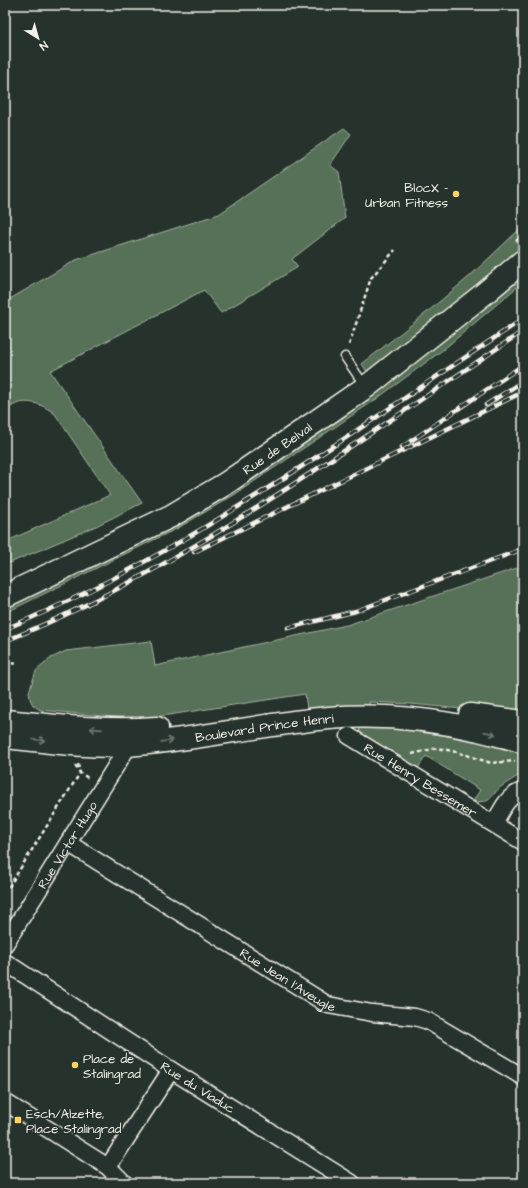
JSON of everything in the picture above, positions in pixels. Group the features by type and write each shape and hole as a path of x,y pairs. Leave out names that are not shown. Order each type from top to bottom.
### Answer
{"main road":[{"name":"Rue de Belval","path":"5,596 171,516 225,484 366,387 485,293 518,253"},
{"name":"Boulevard Prince Henri","path":"5,721 106,730 135,730 274,712 330,707 370,706 410,708 523,722"},
{"name":"Boulevard Prince Henri","path":"5,737 103,746 128,745 163,742 331,718 411,718 452,724 510,737 520,752"}],"street":[{"name":"Rue Henry Bessemer","path":"349,736 523,842"},
{"name":"Rue Victor Hugo","path":"5,944 128,745"},
{"path":"494,824 507,801 515,793 523,791"},
{"name":"Rue Jean l'Aveugle","path":"68,843 328,1005 372,1013 415,1017 428,1022 523,1077"},
{"name":"Rue du Viaduc","path":"5,962 171,1070 352,1183"},
{"path":"110,1174 171,1070"},
{"path":"5,1102 124,1183"}],"lane":[{"path":"345,357 366,387"}],"path":[{"path":"518,253 523,235"},
{"path":"345,357 371,278 395,250"},
{"path":"5,662 17,664"},
{"path":"390,762 437,748 457,752 491,763 520,752"},
{"path":"5,893 80,773"}],"green space":[{"path":"344,128 351,134 330,165 339,172 345,218 292,259 298,267 221,313 204,290 50,371 142,503 96,526 5,565 5,542 110,495 55,414 43,406 29,402 19,403 5,410 5,302 76,260 219,214"},
{"path":"523,226 523,282 444,349 375,400 234,495 178,528 5,613 5,596 171,516 373,381 362,364 470,276"},
{"path":"523,566 523,715 411,704 369,702 370,706 307,709 305,694 162,716 133,719 40,710 33,705 30,699 29,692 36,671 51,658 66,651 151,641 155,666 347,625"},
{"path":"359,724 449,728 523,750 523,766 521,774 502,786 488,800 480,802 473,801 480,790 426,756 416,771 371,740 360,735"}],"railway":[{"path":"5,629 97,587 229,513 356,431 523,319"},
{"path":"5,641 90,603 131,582 212,536 329,461 523,331"},
{"path":"402,447 523,365"},
{"path":"486,405 523,381"},
{"path":"194,552 523,392"},
{"path":"288,628 356,611 523,549"}],"place":[{"name":"BlocX - Urban Fitness","path":"456,194"},
{"name":"Place de Stalingrad","path":"75,1065"},
{"name":"Esch/Alzette, Place Stalingrad","path":"18,1120"}]}
